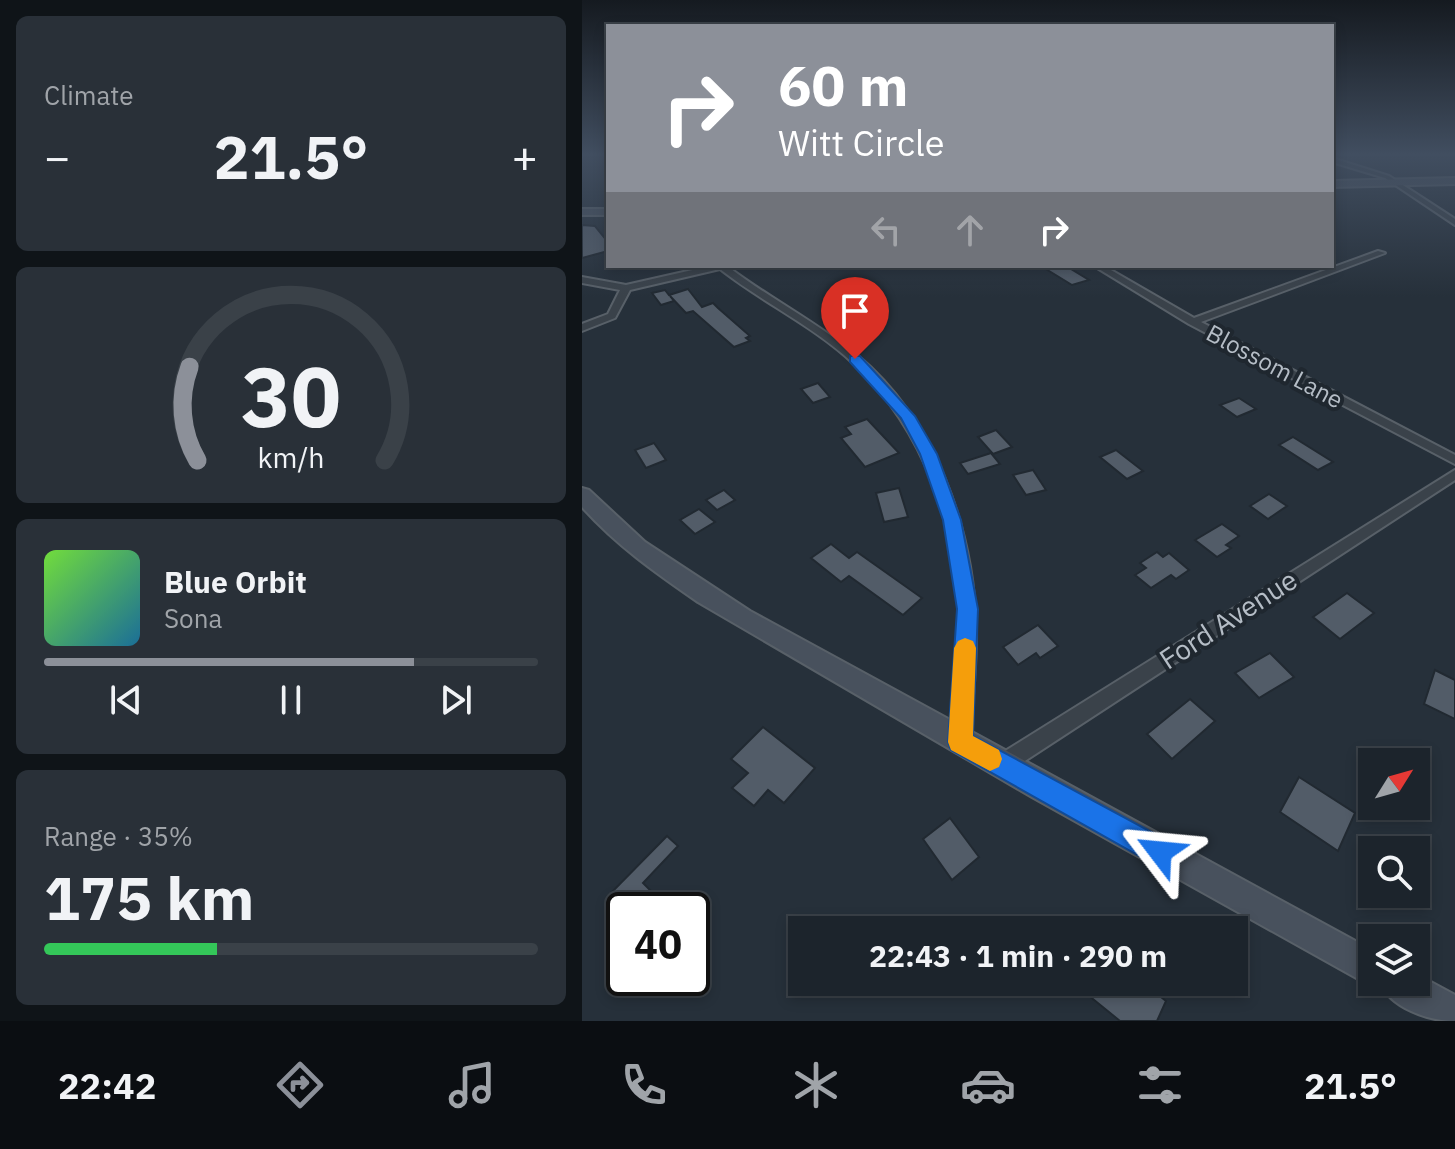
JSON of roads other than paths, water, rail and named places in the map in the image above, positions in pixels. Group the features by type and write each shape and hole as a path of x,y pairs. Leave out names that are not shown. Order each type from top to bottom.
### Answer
{"street":[{"path":"1422,202 1455,223"},
{"path":"582,212 606,212"},
{"path":"1193,322 1381,253"},
{"path":"582,280 626,288 713,268"},
{"path":"724,268 753,292 855,359 908,416 928,454 952,520 968,609 960,742"},
{"name":"Blossom Lane","path":"1101,268 1193,322 1455,460"},
{"path":"582,328 612,316 626,288"},
{"name":"Ford Avenue","path":"1001,765 1455,474"},
{"path":"582,495 596,512 636,545 721,604 1001,765 1358,960"},
{"path":"1422,996 1455,1014"}]}
